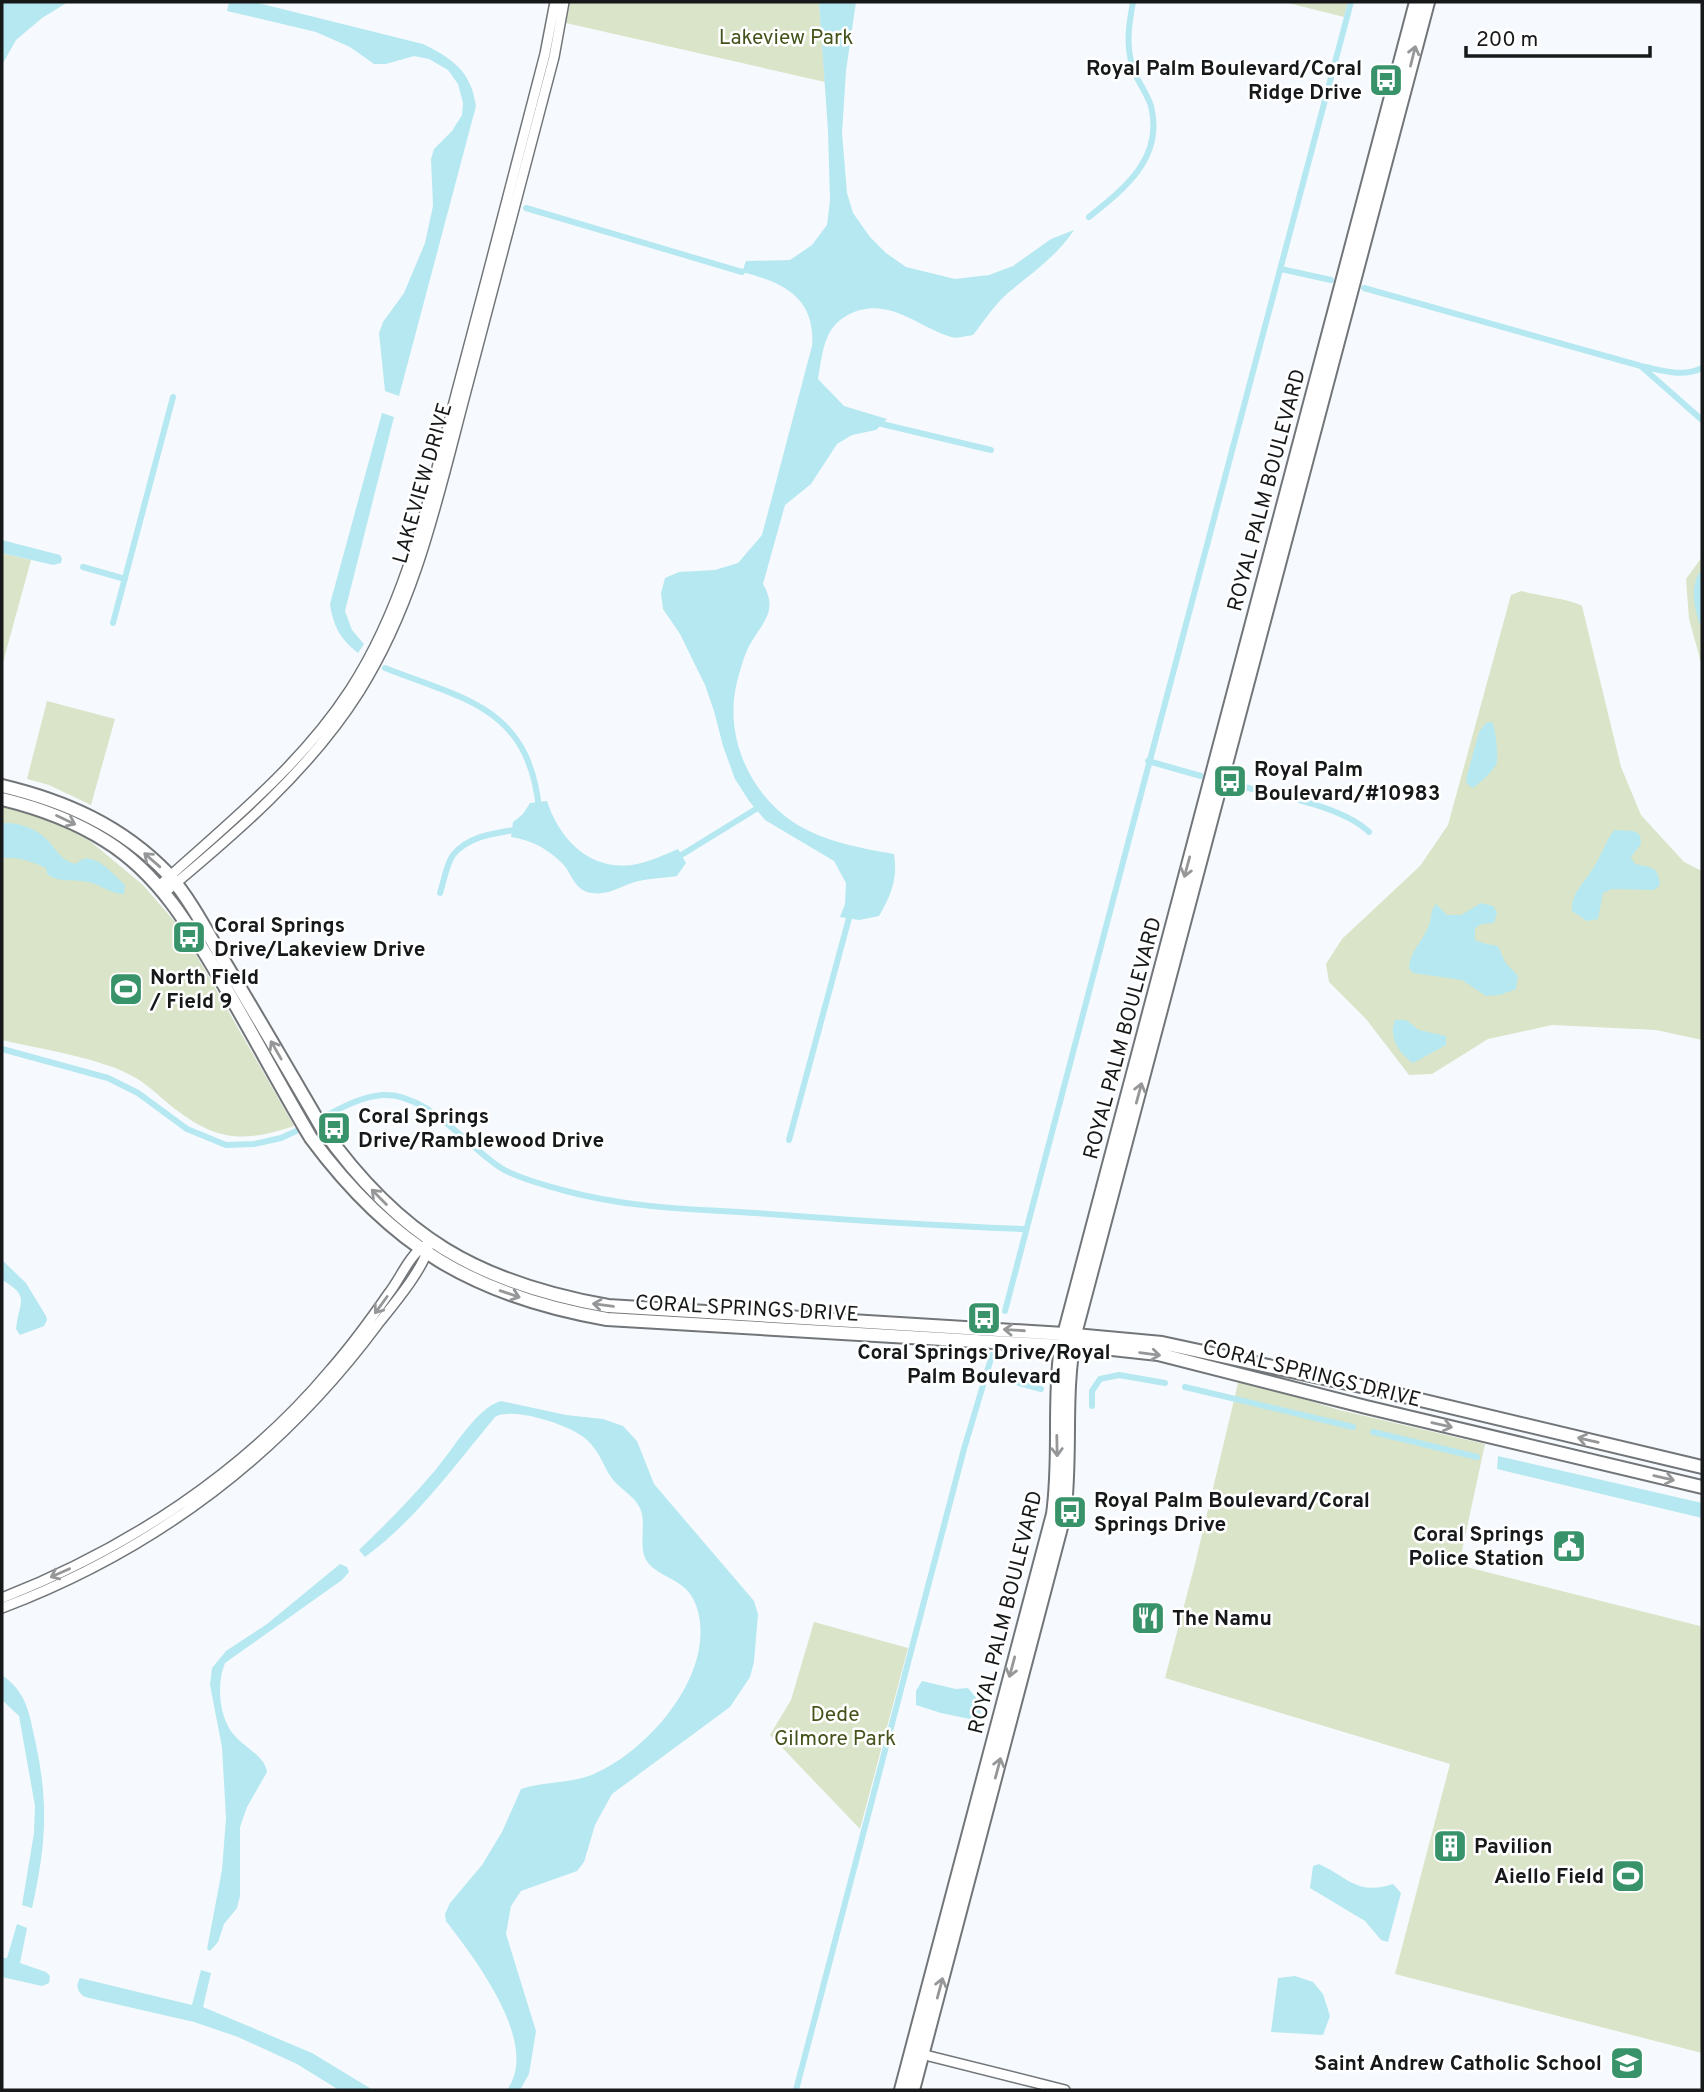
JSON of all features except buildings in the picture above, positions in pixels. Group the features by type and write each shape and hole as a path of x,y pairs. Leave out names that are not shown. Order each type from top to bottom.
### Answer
{"main road":[{"name":"ROYAL PALM BOULEVARD","path":"901,2090 917,2052 1064,1516 1068,1486 1068,1340 1416,2"},
{"name":"ROYAL PALM BOULEVARD","path":"1068,1340 1427,2"},
{"name":"CORAL SPRINGS DRIVE","path":"2,786 66,804 90,816 114,830 150,858 172,880 196,914 322,1128 362,1180 426,1248"},
{"name":"CORAL SPRINGS DRIVE","path":"2,799 61,817 84,828 108,842 162,889 193,933 311,1138 355,1193 383,1221 426,1248 504,1280 540,1292 608,1306 1068,1340 1162,1343 1370,1388 1702,1467"},
{"name":"CORAL SPRINGS DRIVE","path":"1068,1340 1158,1354 1378,1410 1702,1487"},
{"name":"ROYAL PALM BOULEVARD","path":"912,2090 917,2052"}],"street":[{"name":"LAKEVIEW DRIVE","path":"162,889 309,747 351,688 373,651 392,610 410,560 449,419 545,54 555,2"},
{"name":"LAKEVIEW DRIVE","path":"172,880 293,778 316,752 358,693 381,655 401,613 419,563 458,421 554,57 564,2"},
{"path":"2,1598 83,1563 118,1544 174,1510 255,1447 331,1370 426,1248"},
{"path":"2,1608 87,1572 123,1552 180,1517 261,1455 338,1376 398,1299 426,1248"},
{"path":"917,2052 1065,2090"}],"green space":[{"name":"Lakeview Park","path":"567,2 819,2 825,82 566,23"},
{"path":"1284,2 1348,2 1344,17"},
{"path":"2,553 31,560 2,666"},
{"path":"1702,557 1702,666 1689,619 1686,579"},
{"path":"1521,591 1582,606 1621,767 1641,815 1684,862 1702,871 1702,1040 1656,1030 1552,1025 1488,1039 1432,1074 1409,1075 1366,1019 1329,982 1326,964 1342,939 1420,866 1448,825 1511,595"},
{"path":"47,701 115,719 91,805 49,785 27,779"},
{"path":"2,807 36,816 90,841 143,885 182,930 294,1126 258,1135 214,1132 186,1117 145,1084 122,1071 89,1060 2,1040"},
{"path":"1239,1379 1339,1410 1485,1444 1459,1565 1700,1626 1702,2053 1395,1974 1450,1764 1165,1678"},
{"name":"Dede Gilmore Park","path":"814,1622 908,1648 860,1829 770,1735 791,1700"}],"water":[{"path":"2,2 68,2 42,18 16,40 2,65"},
{"path":"229,2 254,2 423,44 452,61 470,84 476,106 399,396 385,391 379,333 383,322 404,293 425,243 433,206 431,159 434,149 452,131 462,115 463,103 458,84 448,70 429,59 414,56 386,64 374,64 350,47 316,32 227,11"},
{"path":"819,2 856,2 846,71 842,133 847,193 853,213 870,237 886,253 906,267 955,279 989,275 1013,266 1051,239 1074,230 1052,256 994,307 973,335 951,337 892,311 867,309 854,312 836,323 824,348 818,379 844,406 887,419 876,430 852,435 837,444 811,484 785,505 763,584 768,594 769,610 742,663 734,702 734,722 743,760 763,794 777,809 804,829 829,839 894,854 894,879 879,916 859,920 840,917 845,904 846,883 834,861 765,820 735,779 705,685 680,634 663,609 661,593 665,578 679,572 715,570 738,563 762,535 812,346 812,329 809,316 794,295 771,281 742,272 746,261 790,260 812,245 827,225 830,200 828,131"},
{"path":"382,413 394,417 345,611 352,630 364,644 358,653 339,632 330,604"},
{"path":"2,540 60,555 61,563 53,565 2,553"},
{"path":"1702,569 1702,624 1699,623 1694,588"},
{"path":"1492,722 1497,762 1473,788 1467,784 1466,779 1479,732 1486,723"},
{"path":"547,801 560,829 569,841 592,859 621,866 652,860 678,849 686,863 677,876 639,881 604,893 586,892 552,854 533,843 511,837 513,822 523,814 530,803"},
{"path":"2,823 22,825 35,831 72,863 76,864 88,858 95,860 125,885 124,894 86,882 57,879 47,874 46,868 30,861 2,858"},
{"path":"1614,830 1634,831 1640,835 1641,844 1631,857 1635,864 1656,871 1660,885 1654,890 1612,889 1603,893 1598,919 1587,921 1572,911 1573,900"},
{"path":"1481,903 1493,906 1497,912 1494,923 1475,928 1475,940 1498,946 1505,962 1518,976 1516,989 1500,995 1486,996 1462,980 1413,973 1409,968 1412,956 1426,931 1436,904 1447,915 1461,915"},
{"path":"1395,1020 1406,1020 1419,1030 1446,1036 1446,1045 1413,1063 1403,1055 1396,1044 1393,1032"},
{"path":"2,1260 26,1283 46,1316 44,1326 20,1335 16,1329 20,1295 2,1280"},
{"path":"501,1401 566,1415 603,1419 623,1426 637,1441 654,1484 754,1601 758,1614 750,1677 730,1707 612,1794 595,1825 584,1862 577,1871 521,1891 511,1906 506,1934 536,2031 529,2074 520,2090 507,2090 515,2071 516,2049 500,2002 487,1978 446,1921 445,1914 450,1903 482,1865 502,1832 521,1789 594,1774 637,1747 657,1727 675,1705 689,1681 698,1655 701,1630 696,1605 686,1589 657,1571 646,1560 642,1514 634,1499 614,1481 592,1445 581,1435 543,1419 515,1414 495,1417 418,1509 365,1557 359,1550 423,1485 472,1422 491,1405"},
{"path":"1498,1456 1702,1503 1702,1518 1497,1469"},
{"path":"340,1564 347,1567 349,1572 342,1580 225,1663 222,1671 220,1691 225,1720 235,1736 263,1761 267,1772 247,1807 240,1827 240,1896 237,1908 224,1924 218,1942 210,1951 207,1949 222,1870 226,1818 222,1747 210,1685 212,1668 226,1651 267,1624"},
{"path":"2,1675 17,1689 26,1704 42,1784 43,1844 32,1908 22,1905 34,1833 35,1806 19,1716 2,1700"},
{"path":"922,1681 956,1689 968,1688 982,1705 979,1721 916,1705 916,1691"},
{"path":"1319,1864 1361,1886 1370,1888 1393,1884 1401,1893 1388,1942 1381,1940 1365,1921 1310,1888 1313,1866"},
{"path":"17,1924 27,1928 20,1963 46,1972 50,1976 49,1983 42,1986 2,1977 2,1958 7,1958"},
{"path":"201,1970 211,1973 203,2007 312,2053 373,2090 339,2090 297,2064 238,2037 194,2022 85,1997 78,1986 80,1978 192,2005"},
{"path":"1295,1976 1313,1982 1323,1994 1330,2016 1323,2035 1271,2032 1278,1978"}],"waterway":[{"path":"1089,217 1128,183 1147,156 1152,141 1154,125 1151,106 1136,76 1129,48 1133,2"},
{"path":"1005,1311 1351,2"},
{"path":"526,208 742,272"},
{"path":"1281,269 1331,280"},
{"path":"1364,288 1641,366 1679,373 1702,368"},
{"path":"1642,367 1702,420"},
{"path":"113,623 173,397"},
{"path":"882,424 991,450"},
{"path":"83,567 125,579"},
{"path":"385,668 466,700 488,712 507,728 522,748 533,774 539,808"},
{"path":"1148,761 1201,776"},
{"path":"1236,785 1325,808 1357,823 1369,832"},
{"path":"678,857 756,809"},
{"path":"440,893 449,863 460,848 484,836 520,829"},
{"path":"789,1140 849,918"},
{"path":"2,1049 108,1078 138,1093 187,1129 226,1145 254,1144 281,1138 305,1127"},
{"path":"318,1120 365,1098 399,1096 430,1111 508,1172 589,1197 684,1209 1026,1229"},
{"path":"796,2090 964,1449 992,1355"},
{"path":"987,1373 1005,1379"},
{"path":"1092,1406 1092,1391 1100,1379 1119,1375 1165,1383"},
{"path":"1019,1383 1041,1389"},
{"path":"1185,1387 1353,1427"},
{"path":"1373,1432 1477,1457"}],"place":[{"name":"Royal Palm Boulevard/Coral Ridge Drive","path":"1386,80"},
{"name":"Royal Palm Boulevard/#10983","path":"1230,781"},
{"name":"Coral Springs Drive/Lakeview Drive","path":"189,937"},
{"name":"North Field / Field 9","path":"126,989"},
{"name":"Coral Springs Drive/Ramblewood Drive","path":"334,1128"},
{"name":"Coral Springs Drive/Royal Palm Boulevard","path":"984,1318"},
{"name":"Royal Palm Boulevard/Coral Springs Drive","path":"1070,1512"},
{"name":"Coral Springs Police Station","path":"1569,1546"},
{"name":"The Namu","path":"1148,1618"},
{"name":"Pavilion","path":"1450,1846"},
{"name":"Aiello Field","path":"1628,1876"},
{"name":"Saint Andrew Catholic School","path":"1627,2063"}]}
